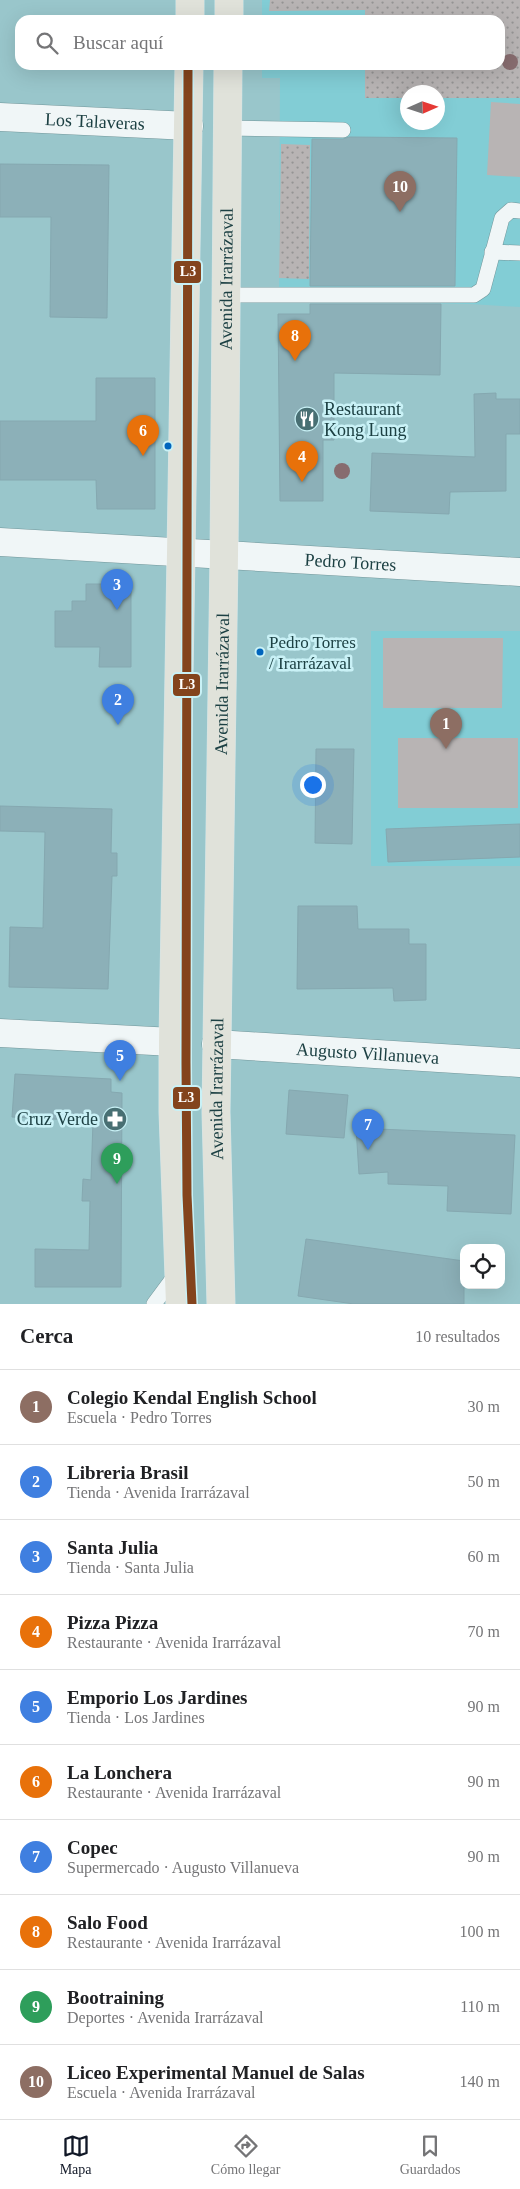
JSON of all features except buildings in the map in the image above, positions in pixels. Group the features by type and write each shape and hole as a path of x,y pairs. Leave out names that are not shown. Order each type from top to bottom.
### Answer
{"main road":[{"path":"190,0 190,15"},
{"path":"229,0 229,15"},
{"path":"180,1304 172,1112 189,70"},
{"name":"Avenida Irarrázaval","path":"221,1304 216,1044 224,555 228,70"}],"street":[{"name":"Los Talaveras","path":"0,117 188,126"},
{"name":"Pedro Torres","path":"0,542 520,572"},
{"path":"0,1033 173,1042"},
{"name":"Augusto Villanueva","path":"216,1044 520,1063"}],"lane":[{"path":"228,128 343,130"},
{"path":"227,294 474,295 483,289 502,218 511,210 520,211"},
{"path":"492,252 520,253"},
{"path":"154,1304 178,1272"}],"shaded area":[{"path":"262,0 520,0 520,307 470,304 279,300 280,78 262,78 262,70 505,70 505,15 262,15"},
{"path":"270,0 520,0 520,98 445,98 445,85 400,85 400,98 365,98 365,70 505,70 505,15 365,15 365,10 269,11"},
{"path":"491,102 520,104 520,177 487,175"},
{"path":"281,144 310,145 309,279 279,278"},
{"path":"371,631 520,631 520,866 371,866"},
{"path":"383,638 503,638 502,708 383,708"},
{"path":"398,738 518,738 518,808 398,808"}],"transit line":[{"name":"L3","path":"188,70 186,1063 187,1195 192,1304"}],"place":[{"name":"Liceo Experimental Manuel de Salas","path":"400,212"},
{"name":"Salo Food","path":"295,361"},
{"name":"Restaurant Kong Lung","path":"307,419"},
{"name":"La Lonchera","path":"143,456"},
{"name":"Pizza Pizza","path":"302,482"},
{"name":"Santa Julia","path":"117,610"},
{"name":"Pedro Torres / Irarrázaval","path":"260,652"},
{"name":"Libreria Brasil","path":"118,725"},
{"name":"Colegio Kendal English School","path":"446,749"},
{"name":"Emporio Los Jardines","path":"120,1081"},
{"name":"Cruz Verde","path":"115,1119"},
{"name":"Copec","path":"368,1150"},
{"name":"Bootraining","path":"117,1184"}]}
